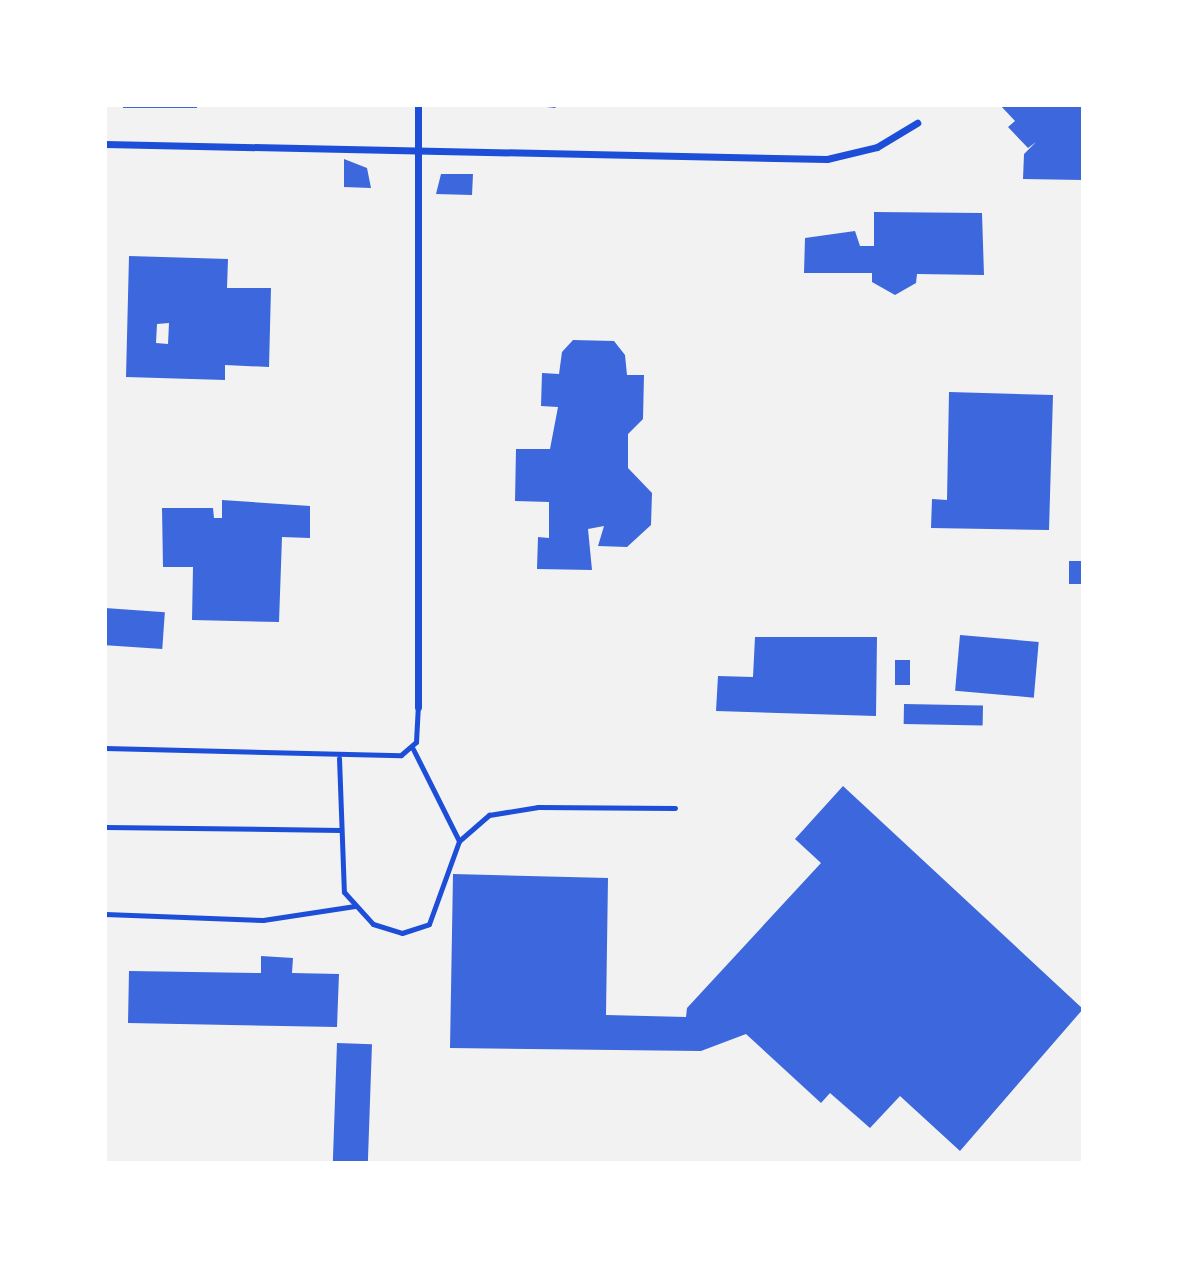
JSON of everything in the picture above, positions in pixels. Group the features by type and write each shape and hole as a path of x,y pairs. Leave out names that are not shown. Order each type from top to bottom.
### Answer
{"street":[{"path":"418,105 418,706"},
{"path":"105,144 827,159 877,147 917,123"}],"lane":[{"path":"418,706 413,749 458,841"},
{"path":"105,748 339,758 401,755 413,749"},
{"path":"339,758 344,892 355,906 389,930 422,928 458,841 488,815 508,808 675,808"},
{"path":"105,827 341,830"},
{"path":"105,914 263,920 355,906"}],"building":[{"path":"123,105 197,105 197,108 123,108"},
{"path":"530,105 558,105 555,108"},
{"path":"1000,105 1083,105 1083,180 1023,179 1024,154 1036,142 1028,148 1008,127 1015,121"},
{"path":"344,159 367,168 371,188 344,187"},
{"path":"441,174 473,174 472,195 436,194"},
{"path":"874,212 982,213 984,275 917,274 916,283 895,295 872,282 872,273 804,273 805,238 855,231 860,246 874,246"},
{"path":"129,256 228,259 227,288 271,288 269,367 225,365 225,380 126,377","holes":["169,323 168,344 156,343 157,324"]},
{"path":"573,340 614,341 625,355 627,375 644,375 643,419 628,434 628,468 652,493 651,525 627,547 598,546 604,526 588,529 592,570 537,569 538,537 549,538 549,502 515,501 516,449 550,449 558,407 541,406 542,373 559,374 562,352"},
{"path":"949,392 1053,395 1049,530 931,528 932,499 947,500"},
{"path":"222,500 310,506 310,538 282,537 279,622 192,620 193,567 163,567 162,508 213,508 214,518 222,518"},
{"path":"1069,561 1083,561 1083,584 1069,584"},
{"path":"105,608 165,612 162,649 105,645"},
{"path":"960,635 1039,642 1034,698 955,691"},
{"path":"755,637 877,637 876,716 716,711 718,676 753,677"},
{"path":"895,660 910,660 910,685 895,685"},
{"path":"904,704 983,705 983,725 904,724"},
{"path":"843,786 1083,1009 960,1151 900,1096 870,1128 830,1093 821,1103 746,1034 701,1051 450,1048 453,874 608,878 606,1015 686,1017 687,1008 821,863 795,839"},
{"path":"261,956 293,958 292,973 339,974 337,1027 128,1023 129,971 261,973"},
{"path":"337,1043 372,1044 368,1163 333,1163"}]}
